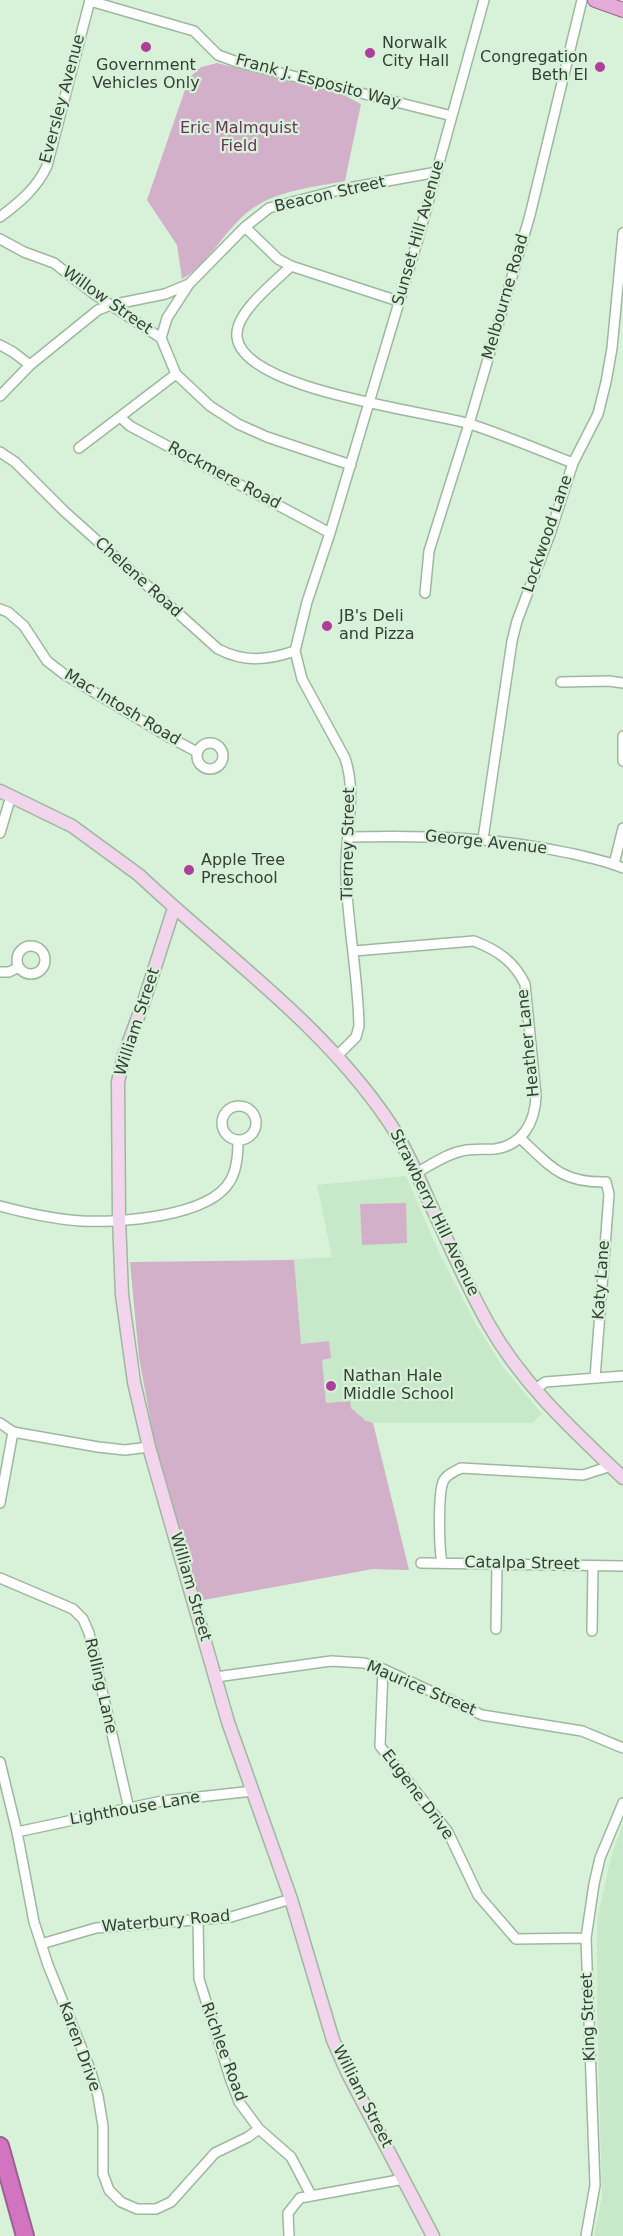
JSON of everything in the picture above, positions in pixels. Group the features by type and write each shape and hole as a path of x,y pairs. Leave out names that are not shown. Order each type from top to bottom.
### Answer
{"highway":[{"path":"0,2146 25,2236"}],"main road":[{"path":"595,0 623,10"}],"street":[{"name":"Sunset Hill Avenue","path":"351,465 437,172 484,0"},
{"name":"Melbourne Road","path":"424,593 429,551 530,215 582,0"},
{"name":"Frank J. Esposito Way","path":"90,1 194,31 218,55 237,62 452,116"},
{"name":"Eversley Avenue","path":"0,217 29,193 47,166 90,1"},
{"name":"Beacon Street","path":"0,396 30,365 98,310 111,305 165,294 189,284 245,227 269,208 343,189 437,172"},
{"path":"245,227 278,259 291,266 398,301"},
{"name":"Lockwood Lane","path":"483,839 512,641 517,621 550,534 573,463 598,414 606,382 612,348 623,233"},
{"name":"Willow Street","path":"0,239 24,252 54,263 161,338 176,374 210,406 238,424 351,465"},
{"path":"291,266 241,317 237,328 237,339 241,348 256,364 296,382 369,403 469,424 573,463"},
{"path":"161,338 167,318 189,284"},
{"path":"0,345 30,365"},
{"path":"79,448 176,374"},
{"name":"Rockmere Road","path":"120,417 130,426 330,533"},
{"name":"Chelene Road","path":"0,452 15,462 64,511 218,649 231,655 254,660 274,658 296,651"},
{"name":"Tierney Street","path":"338,1056 353,1041 359,1026 346,876 352,794 345,758 302,679 296,651 308,602 351,465"},
{"name":"Mac Intosh Road","path":"0,609 8,612 24,626 47,661 64,674 197,752"},
{"path":"561,682 623,683"},
{"path":"623,736 623,761"},
{"path":"0,833 5,794"},
{"name":"Strawberry Hill Avenue","path":"5,794 72,826 139,875 304,1022 338,1056 391,1125 452,1251 507,1354 547,1405 623,1478"},
{"path":"619,866 623,828"},
{"name":"George Avenue","path":"348,837 441,836 483,839 540,847 619,866"},
{"name":"William Street","path":"174,908 124,1055 118,1082 121,1278 134,1382 148,1447 228,1722 291,1899 333,2040 347,2072 433,2236"},
{"name":"Heather Lane","path":"354,951 474,941 490,947 518,970 525,984 536,1096 536,1111 530,1125 520,1138"},
{"path":"0,972 9,972 20,967"},
{"path":"416,1173 459,1151 496,1149 514,1143 520,1138"},
{"name":"Katy Lane","path":"520,1138 566,1177 584,1182 606,1182 609,1194 595,1378"},
{"path":"0,1206 82,1221 154,1217 205,1203 217,1196 230,1181 237,1156 238,1141"},
{"path":"536,1389 545,1382 623,1376"},
{"path":"0,1423 13,1432 125,1450 148,1447"},
{"path":"0,1503 13,1432"},
{"path":"442,1562 439,1549 443,1483 449,1474 461,1468 583,1475 611,1467"},
{"name":"Catalpa Street","path":"420,1563 623,1566"},
{"path":"496,1629 497,1564"},
{"path":"592,1630 593,1566"},
{"name":"Rolling Lane","path":"0,1578 73,1609 83,1618 89,1633 129,1809"},
{"name":"Maurice Street","path":"216,1677 343,1660 364,1663 383,1669 482,1714 582,1731 623,1748"},
{"name":"Eugene Drive","path":"383,1669 380,1746 448,1832 478,1895 516,1939 586,1938"},
{"name":"Karen Drive","path":"0,1761 40,1944 90,2069 98,2096 103,2126 103,2174 109,2190 121,2202 137,2209 156,2209 171,2202 215,2153 259,2129"},
{"name":"Lighthouse Lane","path":"17,1832 162,1801 254,1791"},
{"name":"King Street","path":"586,2236 595,2185 586,1938 600,1858 623,1803"},
{"name":"Waterbury Road","path":"40,1944 96,1928 231,1917 291,1899"},
{"name":"Richlee Road","path":"198,1920 199,1979 206,2007 239,2102 259,2129 291,2157 311,2195"},
{"path":"289,2236 288,2213 300,2198 404,2179"}],"shaded area":[{"name":"Nathan Hale Middle School","path":"406,1176 437,1248 475,1323 502,1366 542,1414 532,1423 373,1423 409,1570 373,1569 156,1450 139,1357 130,1262 248,1262 332,1257 317,1185"},
{"path":"623,1823 623,2236 594,2236 602,2197 597,1920 611,1857"}],"green space":[{"name":"Eric Malmquist Field","path":"217,63 344,95 361,104 345,181 276,196 252,209 241,218 199,266 182,279 177,245 147,200 189,78 201,67"},
{"path":"406,1203 407,1243 362,1245 360,1204"},
{"name":"Nathan Hale Middle School","path":"294,1260 301,1344 329,1341 331,1358 322,1360 326,1403 350,1401 351,1408 366,1421 373,1423 409,1570 373,1569 198,1601 156,1450 139,1357 130,1262"}],"place":[{"name":"Government Vehicles Only","path":"146,47"},
{"name":"Norwalk City Hall","path":"370,53"},
{"name":"Congregation Beth El","path":"600,67"},
{"name":"JB's Deli and Pizza","path":"327,626"},
{"name":"Apple Tree Preschool","path":"189,870"},
{"name":"Nathan Hale Middle School","path":"331,1386"}]}
